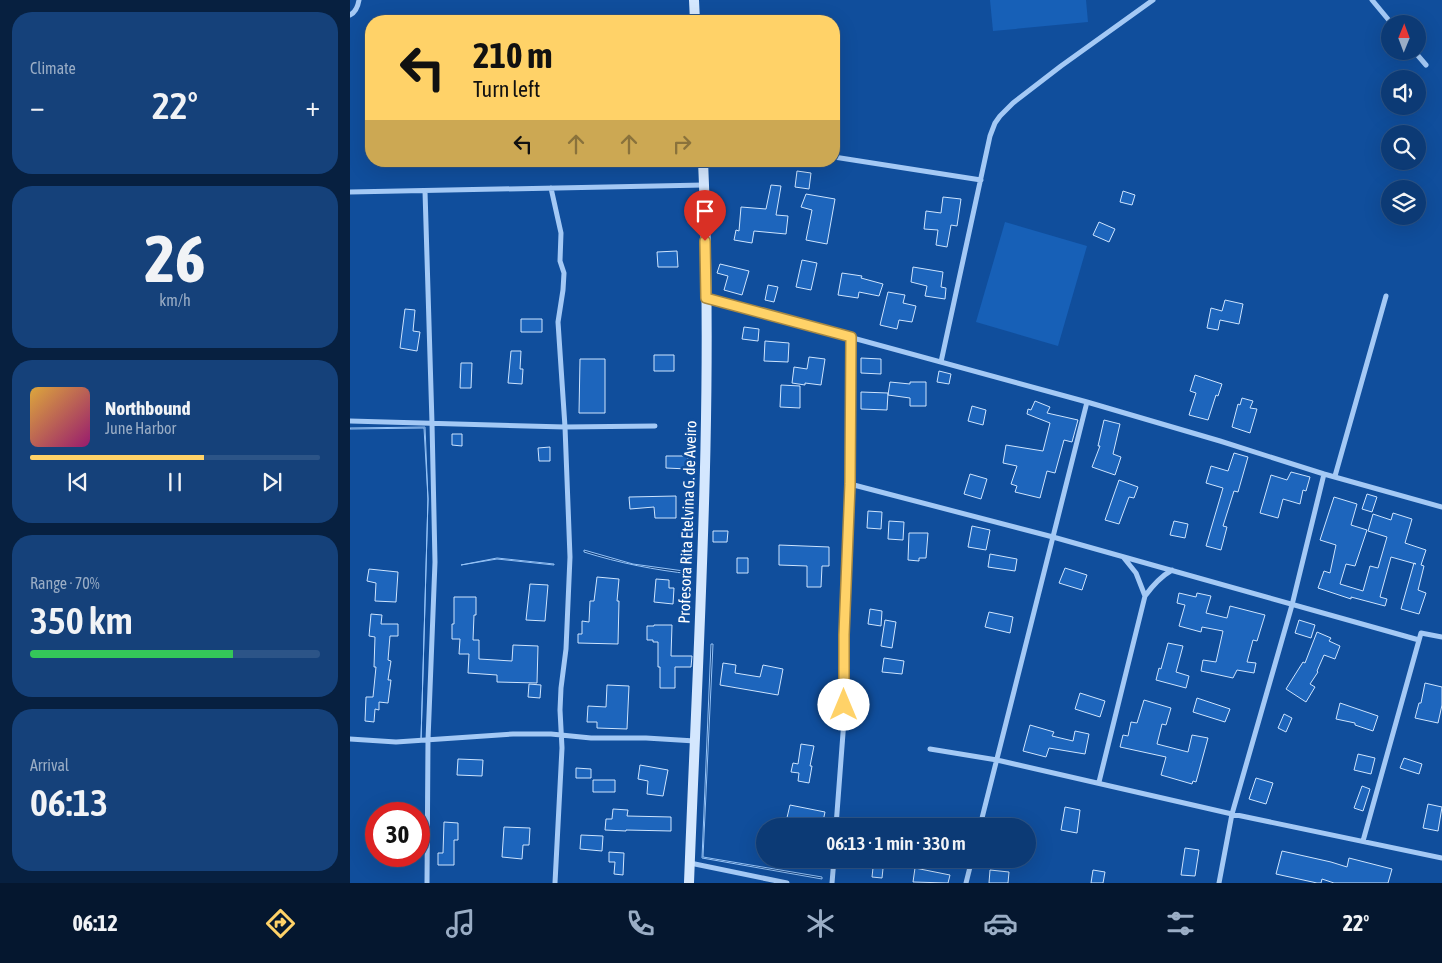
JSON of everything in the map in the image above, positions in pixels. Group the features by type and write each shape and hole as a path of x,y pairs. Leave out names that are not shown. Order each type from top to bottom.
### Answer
{"street":[{"path":"350,15 353,14 359,0"},
{"path":"694,0 695,15"},
{"path":"940,362 990,136 995,123 1013,103 1060,66 1153,0"},
{"path":"1372,0 1384,15"},
{"path":"1422,60 1426,65"},
{"path":"840,158 980,180"},
{"name":"Profesora Rita Etelvina G. de Aveiro","path":"689,883 705,450 706,298 703,167"},
{"path":"350,192 704,185"},
{"path":"551,188 561,232 560,261 564,273 558,322 565,427 570,565 566,649 560,710 560,788 556,883"},
{"path":"425,191 435,562 428,740 427,883"},
{"path":"1335,476 1386,296"},
{"path":"706,298 1087,402 1211,438 1324,474 1442,507"},
{"path":"837,818 844,720 843,654 850,484 851,337"},
{"path":"982,818 1087,402"},
{"path":"350,421 565,427 655,426"},
{"path":"1220,883 1232,814 1292,605 1324,474"},
{"path":"850,484 1053,537 1419,640"},
{"path":"1124,557 1136,573 1145,596"},
{"path":"1099,782 1145,596 1162,576 1172,570"},
{"path":"1363,841 1422,632 1442,637"},
{"path":"350,739 396,742 513,734 551,734 591,738 646,738 695,741"},
{"path":"930,749 997,760 1232,814 1442,858"},
{"path":"690,863 787,883"},
{"path":"832,883 833,868"},
{"path":"966,883 970,868"}],"shaded area":[{"path":"990,0 1086,0 1088,22 993,31"},
{"path":"1005,222 1087,246 1058,346 976,322"},
{"path":"425,427 428,499 424,428 350,428"},
{"path":"584,550 633,564 691,572 691,574 624,563 584,552"},
{"path":"497,558 554,565 497,559 461,565"},
{"path":"711,644 713,644 703,857 756,866 756,867 702,858"},
{"path":"759,868 822,877 822,879"}],"building":[{"path":"797,171 811,173 809,189 795,187"},
{"path":"771,185 781,186 776,215 788,216 786,234 754,231 752,243 734,240 736,230 739,231 741,207 766,209"},
{"path":"1123,191 1135,195 1132,205 1120,202"},
{"path":"806,194 835,199 827,244 806,240 812,210 801,207"},
{"path":"943,197 961,199 957,226 951,225 947,247 936,245 938,230 924,229 926,211 941,213"},
{"path":"1099,222 1115,229 1109,242 1093,235"},
{"path":"677,251 678,267 658,267 657,252"},
{"path":"802,260 817,263 811,290 796,287"},
{"path":"720,264 749,271 742,295 724,290 728,276 717,273"},
{"path":"913,267 943,272 941,287 946,288 945,299 925,296 927,286 911,282"},
{"path":"842,273 862,276 861,278 883,284 879,296 859,292 858,298 838,295"},
{"path":"768,285 778,287 774,302 765,300"},
{"path":"888,292 905,295 903,303 916,306 912,322 899,320 897,329 880,325"},
{"path":"1225,300 1243,304 1239,324 1220,320 1218,330 1207,328 1211,308 1222,311"},
{"path":"405,309 415,310 413,331 420,332 417,351 400,348"},
{"path":"521,319 542,319 542,332 521,332"},
{"path":"744,327 759,329 758,341 742,339"},
{"path":"765,341 789,343 788,362 764,361"},
{"path":"511,351 521,351 520,369 523,369 522,384 508,383"},
{"path":"654,355 674,355 674,371 654,371"},
{"path":"809,357 825,359 821,385 792,383 794,367 807,369"},
{"path":"861,358 881,359 881,374 861,373"},
{"path":"580,359 605,359 605,413 579,413"},
{"path":"461,363 472,363 471,388 460,388"},
{"path":"939,371 951,374 949,384 937,382"},
{"path":"1195,375 1222,384 1218,396 1216,395 1208,420 1189,415 1196,393 1190,391"},
{"path":"890,382 910,384 910,382 926,382 926,406 910,406 910,398 888,395"},
{"path":"781,385 800,386 800,408 780,407"},
{"path":"861,392 888,393 887,410 861,409"},
{"path":"1242,398 1253,401 1250,408 1257,409 1250,433 1232,427 1238,404 1240,405"},
{"path":"1035,401 1050,407 1047,413 1078,420 1072,442 1064,440 1055,473 1047,471 1040,498 1015,492 1017,486 1011,484 1017,466 1003,463 1006,445 1043,451 1050,423 1027,414 1028,409 1031,410"},
{"path":"972,406 986,410 983,425 968,421"},
{"path":"1104,420 1120,424 1113,454 1121,457 1115,475 1092,467 1100,446 1098,446"},
{"path":"452,434 462,434 462,446 452,445"},
{"path":"550,447 550,461 539,461 538,448"},
{"path":"1234,453 1248,457 1238,492 1234,491 1223,526 1227,527 1221,550 1206,546 1223,488 1206,483 1211,466 1228,471"},
{"path":"666,456 688,456 688,469 666,468"},
{"path":"1291,472 1310,477 1306,491 1303,490 1300,504 1283,499 1278,518 1260,513 1271,475 1287,480"},
{"path":"970,474 987,479 981,499 964,494"},
{"path":"1119,480 1138,487 1134,498 1129,497 1119,524 1105,520"},
{"path":"1367,494 1377,497 1372,512 1362,509"},
{"path":"676,496 676,518 655,518 654,507 630,509 629,497"},
{"path":"1334,497 1357,504 1351,525 1367,530 1355,566 1346,564 1340,584 1363,591 1370,566 1378,568 1387,537 1368,531 1373,514 1391,520 1393,513 1412,519 1405,543 1426,550 1421,565 1424,566 1418,590 1426,593 1419,614 1401,609 1414,563 1391,557 1380,597 1387,599 1385,606 1351,597 1351,599 1318,588 1324,571 1330,573 1336,545 1320,540"},
{"path":"868,511 882,512 881,529 867,528"},
{"path":"889,521 904,522 903,540 888,539"},
{"path":"1174,521 1188,524 1185,538 1170,535"},
{"path":"972,526 990,530 986,550 968,547"},
{"path":"713,531 728,531 727,542 713,542"},
{"path":"909,533 928,533 926,558 919,558 919,561 908,560"},
{"path":"779,545 829,547 829,566 822,566 821,587 807,587 807,566 779,565"},
{"path":"990,554 1017,559 1015,571 988,567"},
{"path":"737,558 748,558 748,573 737,573"},
{"path":"1065,568 1087,575 1082,590 1059,583"},
{"path":"369,569 398,572 396,602 375,601 376,583 367,581"},
{"path":"597,577 619,579 617,601 619,601 618,644 578,643 578,634 582,634 582,621 589,622 590,601 594,601"},
{"path":"656,579 669,580 669,588 674,588 673,604 654,602"},
{"path":"530,584 548,585 545,621 526,620"},
{"path":"1179,593 1196,597 1197,593 1211,596 1206,613 1227,618 1230,606 1265,615 1257,641 1253,640 1247,662 1256,663 1254,673 1237,670 1233,678 1201,671 1203,660 1216,662 1223,631 1202,627 1201,632 1179,626 1185,605 1177,603"},
{"path":"454,597 476,597 473,640 479,640 479,659 512,661 513,645 538,646 537,683 497,682 497,675 468,673 469,654 459,654 460,639 452,639"},
{"path":"870,609 882,611 881,626 868,624"},
{"path":"989,612 1013,617 1010,633 985,627"},
{"path":"371,614 382,615 381,624 398,624 398,636 390,636 388,660 391,661 388,680 391,680 388,703 379,702 379,710 375,709 374,722 365,721 366,697 373,697 376,667 374,667 375,637 369,636"},
{"path":"885,620 896,622 892,648 881,646"},
{"path":"1299,620 1315,625 1311,638 1295,633"},
{"path":"672,625 671,656 692,656 691,667 675,667 675,688 660,688 658,642 647,640 647,626"},
{"path":"1317,632 1331,638 1329,641 1340,646 1335,659 1324,655 1318,672 1310,684 1315,687 1306,702 1286,689 1303,662 1305,663"},
{"path":"1168,643 1183,646 1176,672 1189,676 1186,688 1156,680"},
{"path":"884,658 904,661 902,674 882,672"},
{"path":"723,663 736,665 735,673 760,677 763,665 783,669 778,695 720,685"},
{"path":"1425,683 1442,687 1442,705 1438,723 1415,718 1419,703 1421,703"},
{"path":"529,684 541,685 540,698 528,697"},
{"path":"607,685 629,686 627,729 597,728 597,722 587,722 588,706 606,707"},
{"path":"1080,693 1105,701 1100,717 1075,709"},
{"path":"1197,698 1230,709 1225,722 1193,712"},
{"path":"1144,700 1171,708 1166,725 1162,724 1157,744 1188,752 1192,735 1208,738 1196,782 1193,781 1192,784 1161,775 1166,757 1120,747 1123,735 1128,736 1131,722 1137,723"},
{"path":"1340,703 1378,716 1373,731 1355,725 1355,723 1336,719"},
{"path":"1284,714 1292,718 1286,732 1278,728"},
{"path":"1030,725 1054,732 1052,736 1073,741 1075,731 1089,734 1085,754 1049,748 1046,757 1023,751"},
{"path":"801,744 814,746 809,783 798,781 799,773 791,772 793,763 798,764"},
{"path":"1358,754 1375,758 1371,774 1354,770"},
{"path":"1404,758 1422,764 1419,774 1400,768"},
{"path":"458,759 483,760 482,776 457,775"},
{"path":"640,765 668,770 663,796 647,794 648,781 638,779"},
{"path":"576,768 591,769 591,778 576,778"},
{"path":"1256,778 1273,783 1266,804 1249,799"},
{"path":"593,780 615,780 615,792 593,792"},
{"path":"1362,786 1370,789 1363,811 1354,808"},
{"path":"1428,804 1442,807 1438,831 1423,828"},
{"path":"790,805 825,812 824,818 787,818"},
{"path":"1065,807 1080,810 1077,833 1061,830"},
{"path":"613,809 628,810 627,816 671,817 671,831 605,830 606,819 612,819"},
{"path":"444,822 458,823 458,840 454,840 454,865 438,865 438,853 443,853"},
{"path":"504,827 530,828 529,845 523,845 522,859 502,857"},
{"path":"581,835 603,836 602,851 580,849"},
{"path":"1185,848 1199,850 1195,876 1181,875"},
{"path":"1282,851 1347,867 1349,858 1392,869 1388,883 1334,883 1322,879 1321,883 1317,883 1276,874"},
{"path":"609,852 624,853 623,875 614,874 615,862 609,862"},
{"path":"873,868 883,868 882,878 872,877"},
{"path":"915,868 950,875 948,883 913,882"},
{"path":"990,870 1009,872 1008,883 989,883"},
{"path":"1093,870 1105,872 1103,883 1091,883"}],"route":[{"path":"705,241 706,298 851,337 850,484 843,659 844,705"}]}
